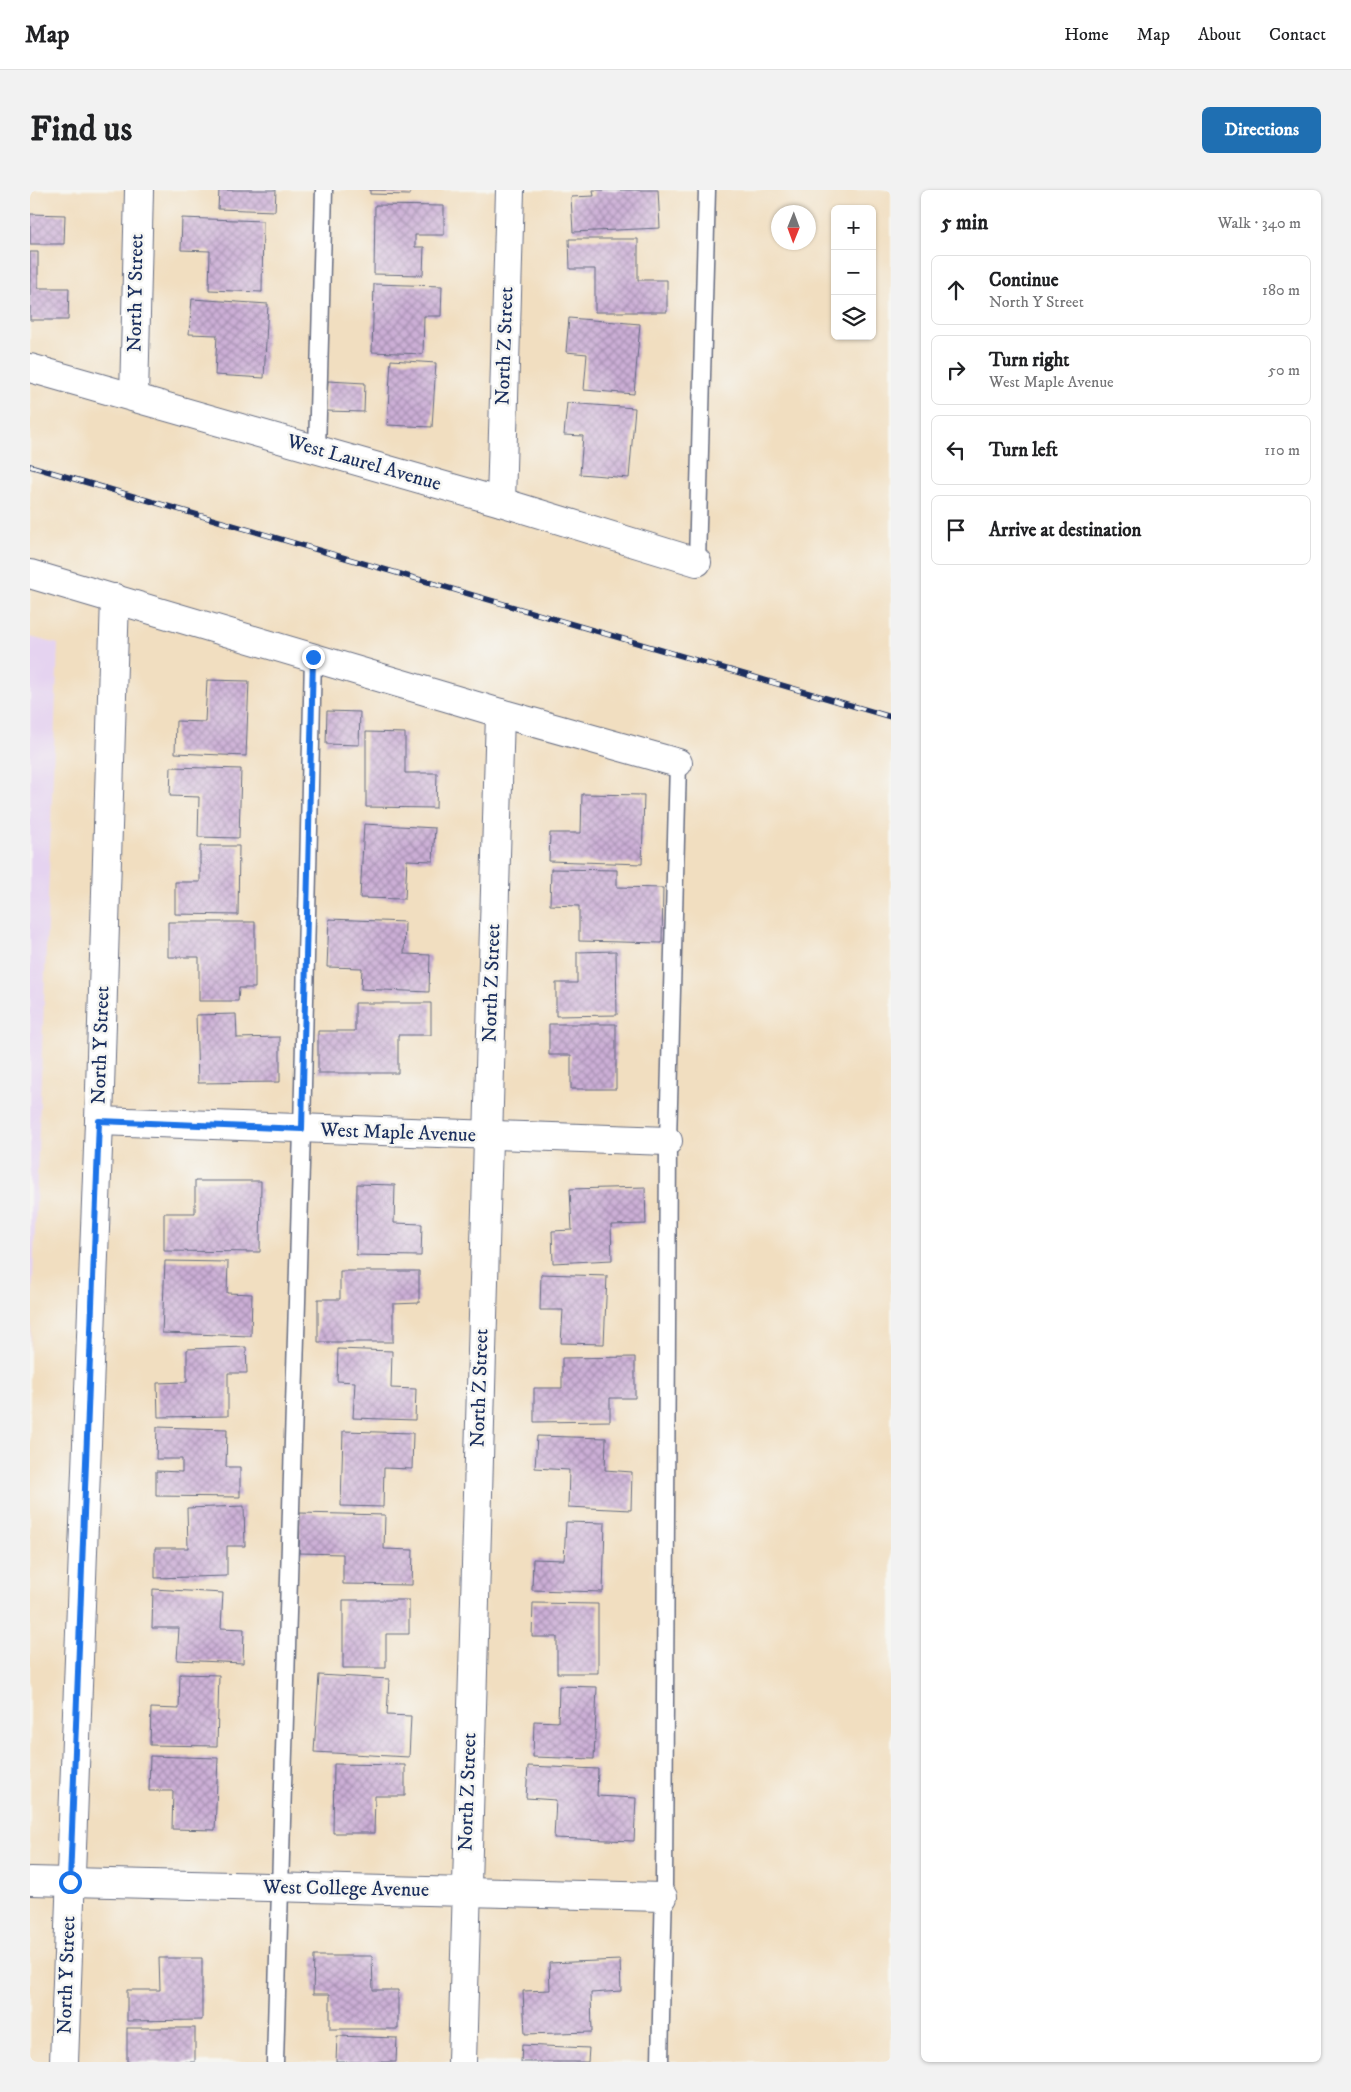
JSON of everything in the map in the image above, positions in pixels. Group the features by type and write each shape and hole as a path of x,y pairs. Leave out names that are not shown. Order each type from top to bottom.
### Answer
{"street":[{"name":"North Y Street","path":"134,397 139,190"},
{"name":"North Z Street","path":"501,502 510,190"},
{"name":"West Laurel Avenue","path":"30,368 501,502 697,562"},
{"path":"30,574 500,713 678,763"},
{"name":"North Y Street","path":"64,2062 99,1121 115,598"},
{"name":"North Z Street","path":"462,2062 465,1892 500,713"},
{"name":"West Maple Avenue","path":"99,1121 668,1141"},
{"name":"West College Avenue","path":"30,1881 663,1897"}],"lane":[{"path":"317,450 324,190"},
{"path":"697,562 707,190"},
{"path":"275,2062 278,1888 302,1129 313,657"},
{"path":"660,2062 663,1897 668,1141 678,763"}],"shaded area":[{"path":"30,637 58,644 30,1357"}],"building":[{"path":"219,190 276,190 275,211 218,209"},
{"path":"370,190 410,190 410,195 370,194"},
{"path":"593,190 658,190 660,228 573,232 571,197 594,196"},
{"path":"375,205 444,206 444,235 415,235 415,247 424,247 423,275 374,274"},
{"path":"30,214 65,215 64,244 30,244"},
{"path":"182,218 263,221 262,292 209,290 210,251 181,250"},
{"path":"569,239 638,239 638,280 667,280 667,312 595,312 595,269 570,269"},
{"path":"30,252 38,252 38,288 69,288 68,320 30,320"},
{"path":"374,284 442,286 441,316 424,316 423,354 372,352"},
{"path":"192,299 268,304 264,378 215,375 217,335 189,334"},
{"path":"569,318 640,324 634,394 584,390 587,354 566,352"},
{"path":"391,360 436,363 432,427 387,425"},
{"path":"328,381 365,383 364,412 326,411"},
{"path":"567,403 635,408 629,478 580,474 583,436 564,435"},
{"path":"207,680 249,681 246,756 175,753 176,721 205,722"},
{"path":"327,711 360,712 359,745 326,744"},
{"path":"366,732 405,733 405,773 437,773 436,808 366,807"},
{"path":"171,767 241,769 239,838 198,837 199,797 170,796"},
{"path":"582,794 644,795 642,864 549,861 550,833 581,833"},
{"path":"364,824 435,828 433,861 407,860 405,899 360,898"},
{"path":"200,846 239,846 238,915 175,914 175,882 200,882"},
{"path":"551,869 617,870 617,887 663,888 662,943 579,941 579,906 550,905"},
{"path":"329,919 405,922 404,954 430,955 429,992 361,989 362,968 327,967"},
{"path":"168,922 255,922 255,988 239,988 238,1001 199,1001 199,957 168,957"},
{"path":"616,951 617,1015 556,1016 556,983 577,983 577,952"},
{"path":"355,1003 431,1003 431,1035 398,1035 398,1073 318,1073 318,1031 355,1031"},
{"path":"236,1014 237,1038 280,1037 280,1082 198,1083 196,1015"},
{"path":"549,1024 616,1024 616,1089 571,1089 571,1055 549,1055"},
{"path":"195,1181 261,1181 260,1252 164,1251 164,1213 195,1213"},
{"path":"357,1184 395,1185 394,1223 422,1224 421,1256 356,1255"},
{"path":"645,1187 646,1224 611,1225 612,1260 553,1263 552,1231 572,1230 570,1189"},
{"path":"165,1261 228,1262 227,1293 252,1294 251,1336 162,1333"},
{"path":"340,1271 419,1271 419,1303 393,1304 393,1342 318,1342 318,1299 340,1299"},
{"path":"541,1274 607,1276 604,1344 561,1343 563,1310 540,1310"},
{"path":"246,1347 247,1373 228,1373 228,1416 158,1417 157,1383 187,1382 187,1349"},
{"path":"338,1349 392,1351 391,1388 416,1389 415,1420 353,1418 355,1382 337,1381"},
{"path":"635,1357 635,1398 610,1398 610,1421 534,1422 534,1388 562,1388 562,1358"},
{"path":"157,1427 227,1429 226,1467 240,1467 240,1497 156,1496 156,1471 182,1472 182,1459 156,1459"},
{"path":"343,1431 413,1433 412,1469 384,1468 383,1507 341,1506"},
{"path":"537,1436 606,1438 605,1470 632,1472 631,1510 568,1507 569,1470 535,1468"},
{"path":"244,1506 245,1546 227,1546 227,1576 155,1578 155,1548 188,1548 187,1508"},
{"path":"300,1513 385,1515 384,1549 413,1550 412,1585 343,1584 343,1554 299,1553"},
{"path":"566,1522 605,1523 603,1592 532,1590 533,1559 564,1560"},
{"path":"153,1589 223,1593 221,1628 244,1629 243,1663 177,1660 179,1628 152,1628"},
{"path":"343,1600 409,1600 409,1634 386,1634 386,1668 343,1668"},
{"path":"533,1603 598,1604 598,1673 557,1673 557,1637 532,1637"},
{"path":"180,1674 219,1675 217,1746 150,1745 151,1708 179,1709"},
{"path":"319,1675 389,1679 387,1715 411,1716 409,1757 314,1752"},
{"path":"559,1686 597,1687 594,1759 533,1757 534,1721 558,1722"},
{"path":"150,1756 218,1758 215,1830 172,1829 173,1791 149,1791"},
{"path":"334,1764 405,1765 405,1796 375,1796 374,1833 333,1833"},
{"path":"528,1766 598,1769 597,1796 636,1798 634,1841 554,1838 556,1800 526,1798"},
{"path":"314,1956 372,1956 373,1990 398,1990 398,2029 330,2029 330,1994 313,1994"},
{"path":"159,1958 202,1958 202,2020 127,2021 127,1990 160,1990"},
{"path":"620,1960 621,1991 591,1993 592,2032 525,2034 523,1991 550,1990 549,1963"},
{"path":"127,2028 195,2028 195,2062 127,2062"},
{"path":"337,2036 397,2038 396,2062 336,2062"},
{"path":"522,2045 589,2048 588,2062 521,2062"}],"railway":[{"path":"30,466 891,717"}],"route":[{"path":"70,1882 99,1121 302,1129 313,657"}]}
